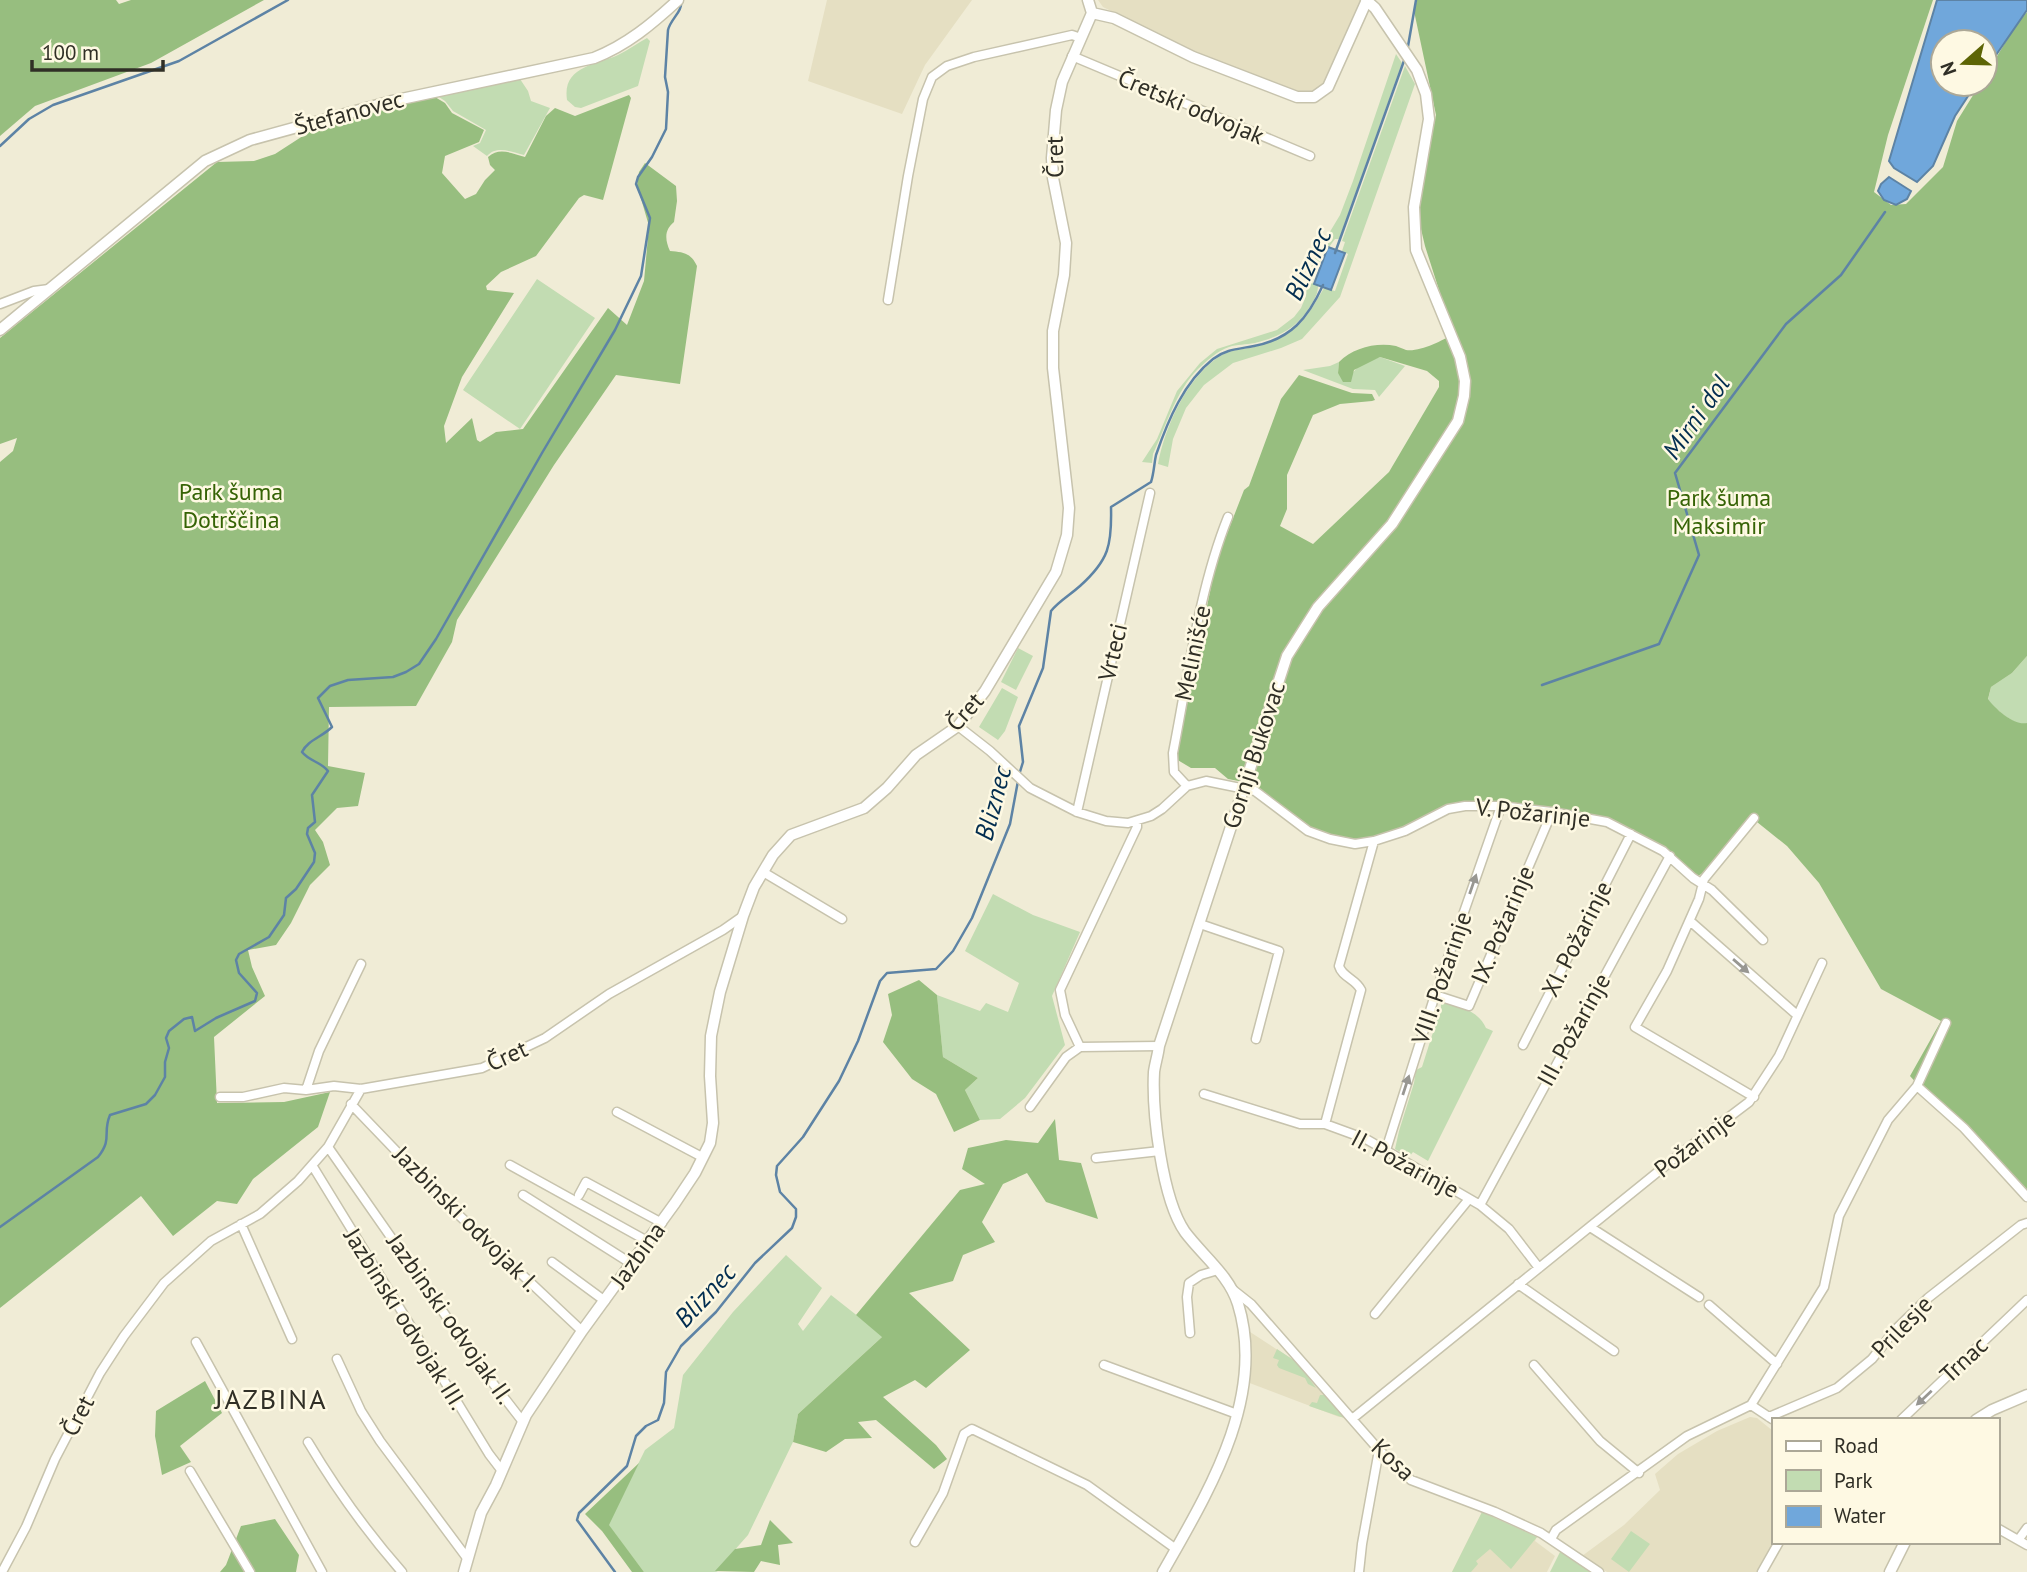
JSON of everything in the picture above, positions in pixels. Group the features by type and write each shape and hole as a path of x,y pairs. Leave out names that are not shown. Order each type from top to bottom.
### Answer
{"street":[{"path":"1088,0 1092,13 1114,18 1193,57 1297,97 1306,98 1314,97 1328,87 1367,0"},
{"name":"Gornji Bukovac","path":"1163,1572 1212,1482 1237,1414 1244,1378 1244,1346 1241,1318 1231,1288 1181,1225 1170,1191 1160,1151 1154,1080 1159,1046 1287,656 1318,607 1392,524 1458,421 1465,381 1460,357 1416,250 1414,207 1429,120 1426,94 1417,70 1367,0"},
{"name":"Štefanovec","path":"0,330 205,161 233,146 393,101 594,58 614,51 677,1"},
{"name":"Čret","path":"220,1097 243,1097 284,1088 360,1089 482,1068 514,1054 545,1038 609,994 743,916 754,887 773,855 791,835 864,808 887,788 916,755 958,726 985,691 1056,572 1067,535 1069,508 1053,368 1053,331 1064,275 1066,243 1053,178 1052,158 1056,110 1062,82 1092,13"},
{"path":"888,300 923,99 932,77 947,66 974,57 1072,35 1081,38"},
{"name":"Čretski odvojak","path":"1072,56 1310,156"},
{"name":"Štefanovec","path":"0,304 34,291 49,289"},
{"name":"Vrteci","path":"1077,812 1150,492"},
{"name":"Melinišće","path":"1187,786 1174,772 1173,753 1208,586 1219,539 1228,517"},
{"path":"958,726 1030,788 1077,812 1106,821 1137,821 1163,809 1187,786 1206,781 1242,788"},
{"name":"V. Požarinje","path":"1242,788 1255,792 1300,826 1321,837 1355,844 1374,841 1409,829 1447,809 1465,806 1501,806 1607,822 1670,856 1763,940"},
{"name":"VIII. Požarinje","path":"1386,1150 1435,995 1501,806"},
{"name":"IX. Požarinje","path":"1435,995 1469,1006 1552,812"},
{"path":"1754,818 1704,879 1690,921 1667,971 1635,1027 1754,1097"},
{"path":"1080,1047 1065,1015 1060,990 1137,827 1137,821"},
{"name":"XI. Požarinje","path":"1523,1045 1631,834"},
{"path":"1325,1125 1361,989 1341,972 1339,966 1374,841"},
{"name":"III. Požarinje","path":"1480,1205 1670,856"},
{"path":"763,872 842,919"},
{"name":"Jazbina","path":"464,1572 481,1513 523,1422 582,1331 662,1223 695,1173 710,1143 713,1123 711,1036 720,992 743,916"},
{"path":"1690,921 1797,1014"},
{"path":"1200,924 1279,951 1256,1039"},
{"path":"306,1090 319,1051 360,964"},
{"name":"Požarinje","path":"1352,1419 1754,1097 1779,1056 1822,964"},
{"path":"1551,1539 1556,1530 1639,1473 1657,1456 1687,1436 1751,1405 1824,1287 1839,1216 1888,1120 1917,1086 1946,1023"},
{"path":"1030,1107 1066,1057 1080,1047 1159,1046"},
{"path":"1917,1086 1964,1128 2027,1197"},
{"name":"Čret","path":"2,1572 26,1527 55,1459 100,1373 124,1336 164,1283 211,1241 260,1214 298,1181 328,1147 360,1089"},
{"name":"II. Požarinje","path":"1204,1094 1300,1124 1325,1125 1356,1134 1480,1205 1509,1229 1539,1268"},
{"name":"Jazbinski odvojak I.","path":"351,1104 447,1204 582,1331"},
{"path":"617,1112 702,1157"},
{"name":"Jazbinski odvojak II.","path":"328,1147 492,1382 523,1422"},
{"path":"1096,1158 1160,1151"},
{"name":"Jazbinski odvojak III.","path":"312,1165 414,1334 502,1471"},
{"path":"510,1165 649,1242"},
{"path":"579,1195 586,1182 662,1223"},
{"path":"523,1195 632,1264"},
{"path":"1376,1314 1469,1199"},
{"name":"Prilesje","path":"1773,1418 1837,1388 1872,1359 1895,1330 1928,1298 2027,1223"},
{"path":"242,1224 292,1339"},
{"path":"1590,1227 1699,1297"},
{"path":"551,1262 605,1301"},
{"path":"1190,1333 1187,1297 1189,1283 1201,1275 1218,1270"},
{"path":"1518,1284 1614,1351"},
{"name":"Kosa","path":"1231,1288 1251,1304 1379,1450 1415,1482 1495,1512 1551,1539 1599,1572"},
{"name":"Trnac","path":"1903,1418 2027,1300"},
{"path":"1709,1305 1777,1364"},
{"path":"195,1342 322,1572"},
{"path":"337,1360 361,1411 380,1441 467,1558"},
{"path":"1104,1365 1237,1414"},
{"path":"1534,1365 1600,1441 1639,1473"},
{"path":"1979,1418 2027,1395"},
{"path":"1751,1405 1771,1419"},
{"path":"915,1542 943,1493 964,1434 972,1429 1087,1485 1176,1549"},
{"path":"308,1442 338,1492 402,1572"},
{"path":"1359,1572 1379,1450"},
{"path":"190,1471 250,1572"},
{"path":"2019,1539 2027,1528"},
{"path":"1999,1529 2027,1545"},
{"path":"1762,1572 1778,1544"},
{"path":"1890,1572 1904,1544"}],"shaded area":[{"path":"827,0 972,0 925,65 902,114 808,81"},
{"path":"1098,0 1363,0 1325,85 1316,92 1299,94 1218,64 1103,7"},
{"path":"1247,1330 1298,1363 1346,1417 1339,1417 1247,1382"},
{"path":"1750,1417 1757,1418 1772,1430 1773,1544 1757,1572 1607,1572 1582,1556 1624,1525 1660,1490 1655,1474 1678,1454 1717,1431"},
{"path":"1482,1512 1537,1537 1535,1541 1555,1556 1547,1572 1452,1572"}],"green space":[{"path":"0,0 116,0 119,4 131,0 264,0 151,63 35,106 0,136"},
{"name":"Park šuma Maksimir","path":"1417,0 1933,0 1888,135 1874,192 1891,205 1906,204 1943,167 1957,121 1971,98 1999,98 1999,53 2027,12 2027,656 2012,673 1991,687 1988,699 2006,716 2017,722 2027,723 2027,1193 2017,1193 1910,1076 1941,1021 1881,989 1819,883 1787,846 1752,818 1705,872 1696,877 1668,850 1617,822 1528,804 1451,804 1375,837 1341,838 1314,830 1297,820 1254,784 1228,779 1215,768 1191,768 1176,759 1216,562 1244,490 1249,486 1281,399 1299,375 1352,393 1372,394 1375,400 1340,404 1313,415 1287,475 1287,509 1280,526 1313,544 1389,472 1439,387 1439,381 1427,371 1380,357 1354,370 1351,382 1343,382 1338,373 1339,362 1365,347 1381,345 1406,350 1418,349 1453,334 1416,208 1436,115 1414,11"},
{"path":"647,38 650,41 638,86 581,108 575,107 567,100 567,89 575,73 618,55"},
{"path":"1396,54 1402,63 1339,239 1335,239 1329,247 1325,246 1312,283 1318,285 1318,288 1311,305 1294,325 1280,334 1255,343 1225,349 1212,356 1198,369 1178,398 1153,454 1152,463 1142,462 1157,439 1177,391 1200,363 1217,349 1277,330 1301,308 1306,296 1308,276 1316,255 1340,215"},
{"path":"1405,66 1415,84 1340,297 1302,339 1233,363 1204,385 1186,408 1173,439 1168,467 1158,464 1172,418 1189,388 1210,364 1226,353 1282,337 1305,318 1324,288 1335,291 1348,254 1342,251 1345,242 1342,241"},
{"path":"520,79 531,101 550,108 524,155 500,150 487,156 473,146 480,143 486,130 453,111 433,93"},
{"name":"Park šuma Dotrščina","path":"629,95 631,98 603,200 584,195 579,198 536,256 501,272 486,286 487,290 514,293 462,377 444,426 446,443 472,418 477,440 480,442 496,432 523,429 608,308 627,325 644,281 649,226 637,185 639,172 645,163 676,186 674,222 666,235 670,251 686,254 697,266 680,384 616,375 554,465 457,620 452,642 416,706 329,707 328,766 365,773 358,806 337,808 315,830 323,842 330,865 310,885 291,923 276,945 248,950 252,967 265,996 214,1037 217,1103 284,1102 330,1092 318,1127 253,1179 237,1204 217,1201 173,1236 141,1196 0,1308 0,462 13,451 17,438 0,444 0,338 217,162 254,161 275,154 309,132 405,103 435,97 445,103 452,113 484,130 479,142 445,156 442,173 465,199 476,194 495,170 488,157 501,152 525,157 546,116 555,108 575,116"},
{"path":"537,279 595,318 520,429 463,390"},
{"path":"1380,357 1405,366 1379,397 1375,390 1353,389 1303,370 1339,362 1338,373 1351,376 1359,366"},
{"path":"1018,648 1033,656 1016,690 1001,682"},
{"path":"2027,656 2027,723 2024,725 2014,722 1988,700 1991,687 2012,673"},
{"path":"1002,688 1018,697 1005,731 998,740 979,727"},
{"path":"993,894 1033,915 1080,932 1052,996 1065,1045 1025,1098 1000,1119 980,1120 965,1090 978,1078 943,1057 937,995 980,1011 986,1003 1008,1012 1019,983 965,951"},
{"path":"919,980 937,995 943,1057 978,1078 965,1090 980,1120 954,1132 936,1094 912,1079 883,1042 892,1015 888,994"},
{"path":"1441,1001 1473,1013 1486,1028 1493,1031 1428,1161 1413,1152 1409,1157 1395,1149 1416,1070 1422,1067"},
{"path":"1055,1119 1059,1160 1081,1163 1098,1219 1046,1202 1027,1173 1003,1184 982,1222 995,1242 963,1255 953,1281 909,1293 970,1350 926,1388 915,1380 883,1397 936,1445 947,1459 934,1469 876,1420 858,1422 872,1438 845,1439 826,1452 793,1442 798,1414 882,1337 856,1315 960,1190 985,1184 962,1169 968,1148 1006,1140 1038,1143"},
{"path":"786,1255 822,1288 798,1324 803,1331 831,1295 883,1336 798,1414 793,1442 748,1535 716,1571 718,1572 644,1572 608,1525 645,1450 674,1428 683,1375 733,1312"},
{"path":"1277,1349 1298,1363 1316,1388 1308,1384 1305,1378 1279,1368 1279,1360 1273,1358"},
{"path":"205,1381 222,1413 180,1446 191,1462 162,1475 155,1436 156,1411"},
{"path":"1320,1395 1326,1395 1344,1418 1309,1406 1312,1402 1317,1403"},
{"path":"639,1463 609,1525 644,1572 632,1572 602,1531 585,1514"},
{"path":"1482,1512 1537,1537 1511,1569 1490,1549 1476,1561 1478,1564 1471,1572 1452,1572"},
{"path":"275,1519 299,1555 296,1572 220,1572 226,1565 241,1526"},
{"path":"770,1520 793,1543 778,1545 780,1565 761,1561 754,1572 715,1571 735,1549 761,1545"},
{"path":"1631,1531 1650,1544 1629,1572 1611,1559"},
{"path":"1561,1550 1595,1572 1550,1572"}],"water":[{"path":"1937,0 2027,0 2027,10 1999,51 1999,28 1929,28 1929,98 1967,98 1955,116 1933,166 1917,182 1894,168 1889,161"},
{"path":"1889,177 1911,191 1907,199 1896,205 1884,200 1878,191"},
{"path":"1328,247 1345,253 1331,290 1314,284"}],"waterway":[{"name":"Štefanovec","path":"0,146 29,119 53,105 179,61 288,0"},
{"path":"0,1227 98,1157 105,1145 110,1115 146,1104 155,1095 165,1077 169,1048 166,1038 169,1031 184,1019 192,1017 195,1031 216,1018 255,1001 257,993 239,973 236,960 239,954 269,937 284,915 286,898 296,889 314,862 315,853 307,834 308,828 315,822 312,795 328,771 302,752 308,744 332,727 318,698 330,686 348,680 393,677 419,664 615,330 641,276 650,218 636,184 666,129 668,30 680,8 681,0"},
{"name":"Bliznec","path":"1407,52 1416,0"},
{"name":"Bliznec","path":"1335,253 1405,58"},
{"name":"Mirni dol","path":"1542,685 1659,644 1699,555 1675,473 1786,324 1841,275 1885,212"},
{"name":"Bliznec","path":"1019,775 1023,762 1019,726 1043,668 1051,611 1090,577 1103,560 1111,532 1111,507 1151,482 1156,455 1166,428 1185,390 1203,368 1223,353 1267,343 1288,332 1304,317 1323,285"},
{"name":"Bliznec","path":"615,1572 577,1520 579,1513 627,1466 636,1436 646,1426 658,1420 664,1403 666,1372 681,1346 716,1312 755,1263 792,1228 796,1209 780,1192 777,1166 803,1137 839,1081 858,1041 880,981 887,973 936,969 953,951 972,918 1010,824 1018,781"}],"district":[{"name":"JAZBINA","path":"271,1399"}]}
